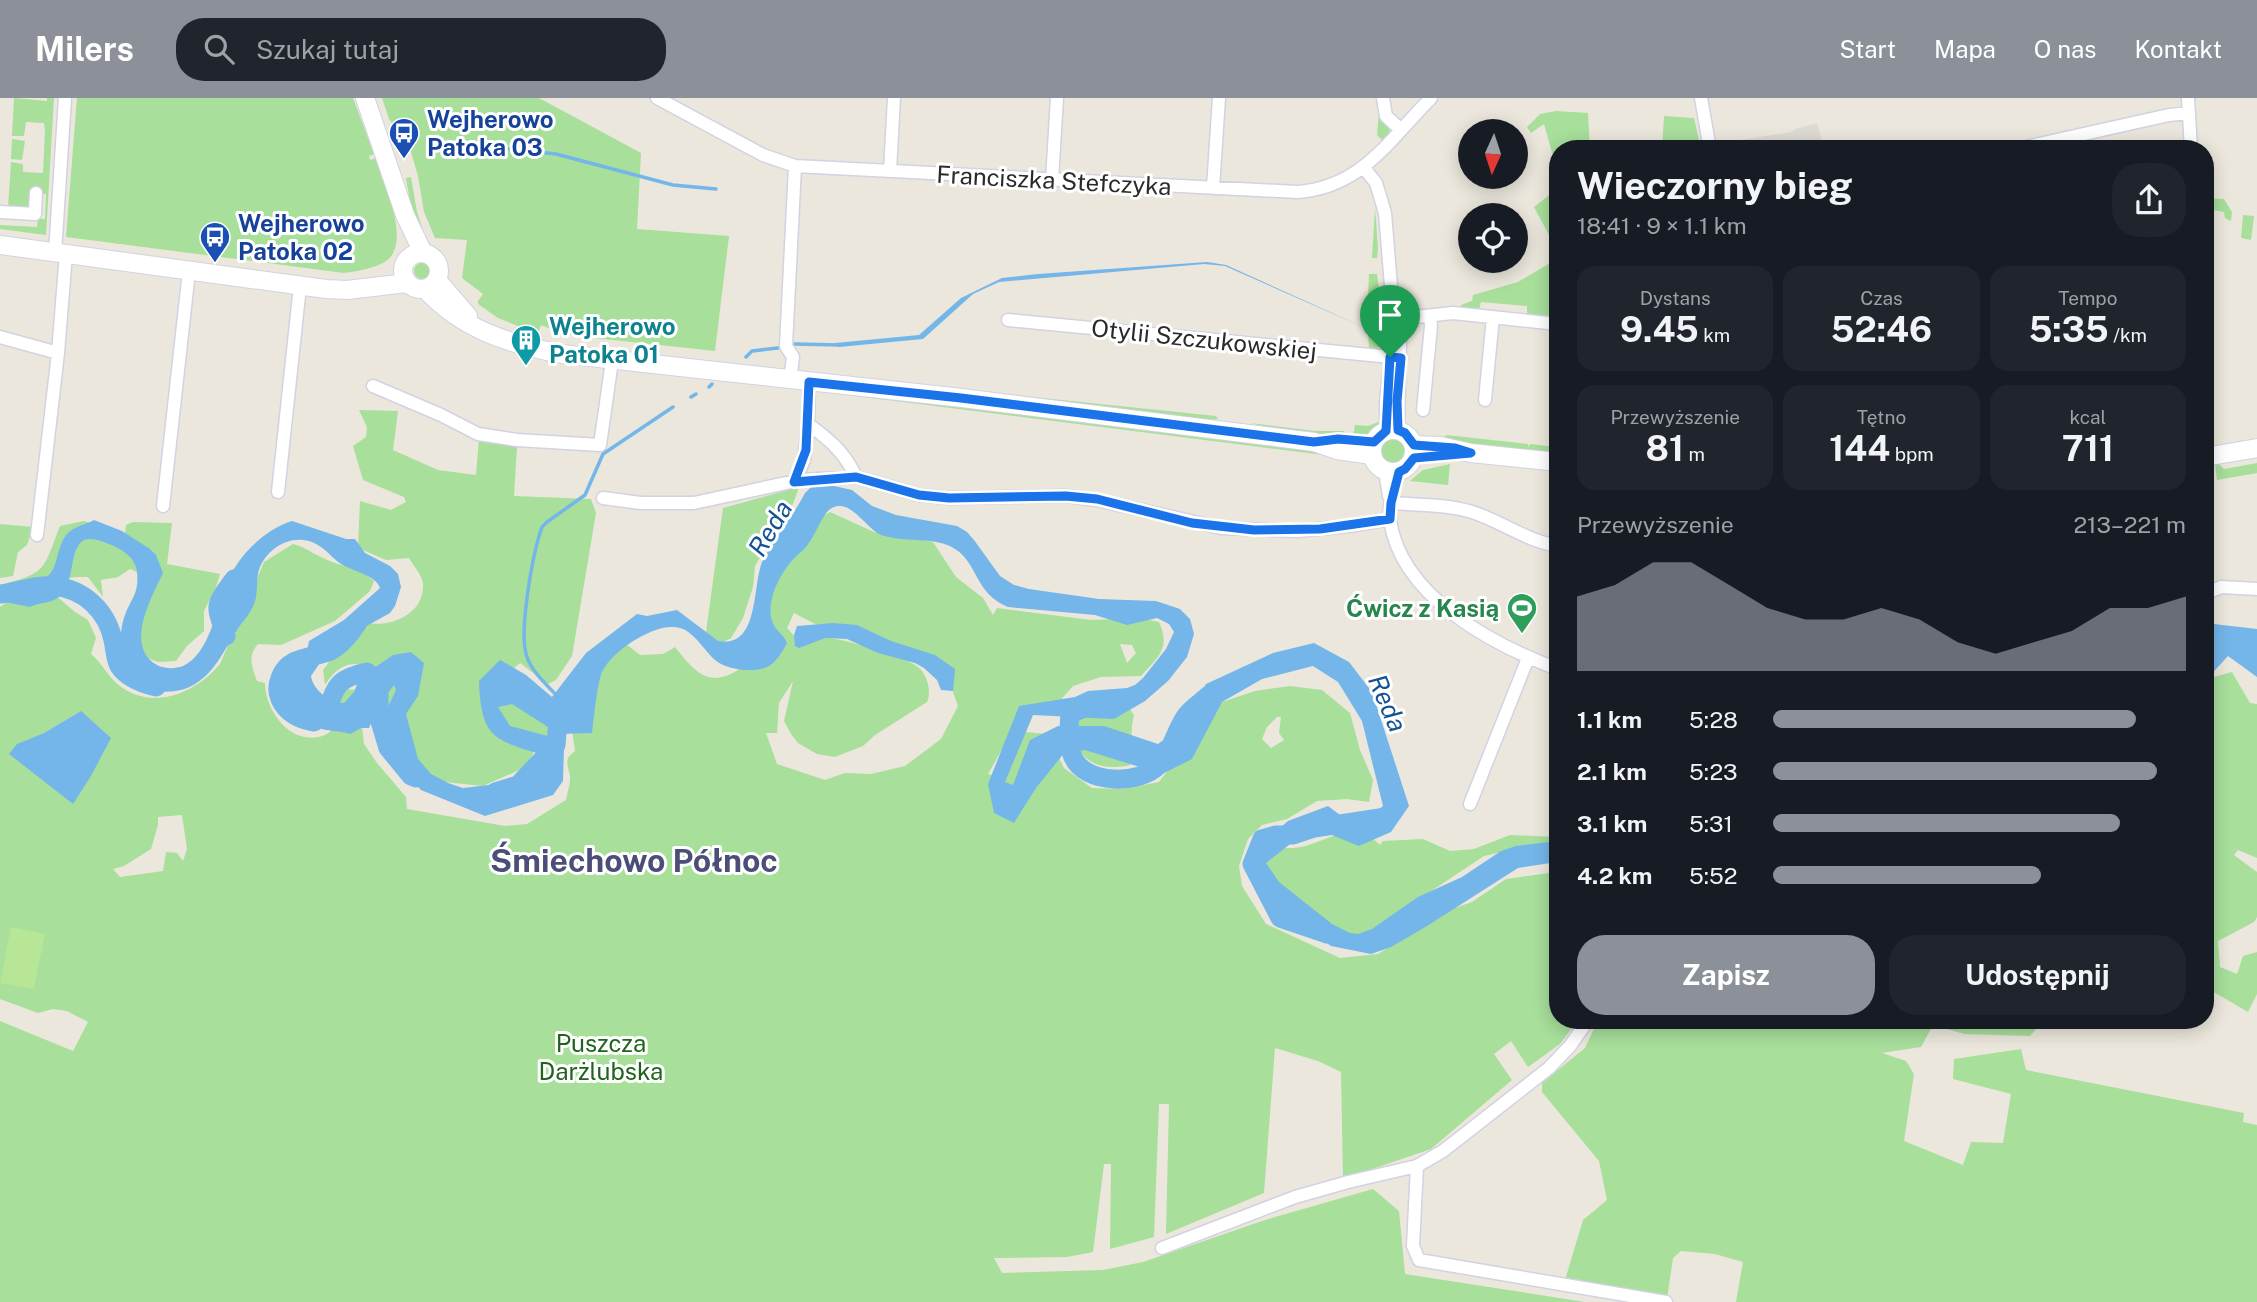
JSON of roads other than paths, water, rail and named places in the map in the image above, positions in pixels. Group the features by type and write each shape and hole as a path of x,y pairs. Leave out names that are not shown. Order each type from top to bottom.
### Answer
{"main road":[{"path":"0,245 300,286 347,289 392,286 411,266 436,260 439,266 432,285 419,290 411,266 405,215 365,98"},
{"path":"432,285 448,295 480,329 527,348 612,361 961,398 1314,442 1337,450 1405,433 1414,452"},
{"path":"1382,440 1374,462 1392,472 1405,469 1414,452"},
{"path":"2214,455 2257,448"},
{"path":"1414,452 1471,453 1549,461"}],"street":[{"path":"37,535 58,353 65,98"},
{"name":"Franciszka Stefczyka","path":"657,98 763,155 794,166 1297,192 1315,191 1335,185 1364,168 1431,98"},
{"path":"890,171 894,98"},
{"path":"1052,180 1057,98"},
{"path":"1213,188 1219,98"},
{"path":"1383,98 1382,105 1386,116 1400,129"},
{"path":"1701,98 1708,140"},
{"path":"2188,98 2190,140"},
{"path":"2057,140 2189,113"},
{"path":"790,380 793,357 786,346 794,166"},
{"path":"1364,168 1376,183 1385,213 1386,251 1396,319 1397,401 1382,440"},
{"path":"0,212 34,214 36,193"},
{"path":"163,506 189,271"},
{"path":"278,492 300,286"},
{"path":"1396,319 1453,313 1549,323"},
{"path":"1423,410 1430,317"},
{"path":"1485,400 1493,317"},
{"name":"Otylii Szczukowskiej","path":"1008,320 1395,358"},
{"path":"0,337 58,353"},
{"path":"373,386 478,434 517,440 600,444 612,361"},
{"path":"794,482 804,460 809,382"},
{"path":"808,424 834,443 848,459 856,477"},
{"path":"1392,472 1390,519 1395,540 1420,583 1468,625 1528,658 1549,666"},
{"path":"603,498 641,503 694,503 794,482 856,477 919,495 939,497 1066,496 1097,499 1192,523 1243,530 1297,531 1390,519"},
{"path":"1391,503 1451,507 1474,512 1535,541 1549,544"},
{"path":"2214,590 2221,587 2257,589"},
{"path":"1469,804 1528,658"},
{"path":"1162,1248 1295,1197 1417,1166 1443,1152 1549,1068 1582,1029"},
{"path":"1417,1166 1413,1246 1419,1260 1666,1302"}],"water":[{"path":"1207,262 1226,265 1372,331 1225,266 1204,264 999,282 973,294 923,339 839,347 835,343 919,335 961,298 1002,278"},
{"path":"834,486 852,490 872,506 896,515 957,526 974,540 1000,576 1014,585 1099,599 1156,601 1180,609 1190,619 1194,634 1187,657 1168,681 1145,701 1114,719 1033,715 1005,782 1013,785 1030,740 1058,726 1104,726 1158,744 1181,727 1206,684 1273,653 1314,643 1349,662 1372,692 1409,806 1391,832 1359,846 1312,827 1266,863 1279,882 1332,924 1358,934 1372,929 1418,897 1462,877 1501,851 1516,846 1549,842 1549,863 1518,868 1427,926 1391,947 1371,954 1331,946 1290,917 1252,880 1252,852 1288,821 1328,806 1356,827 1383,806 1362,721 1338,682 1313,666 1262,679 1222,702 1192,759 1162,774 1085,750 1065,752 1036,788 1014,823 994,813 988,784 1019,706 1075,697 1088,691 1135,685 1166,649 1174,632 1169,624 1157,618 1127,625 1095,615 1008,607 989,594 963,555 955,549 939,542 881,535 846,507 839,506 828,511 807,546 795,557 778,583 771,602 772,621 787,643 767,667 740,670 726,666 715,660 690,633 670,627 637,639 608,662 599,683 592,733 559,734 512,704 498,707 510,726 555,738 564,748 563,781 553,795 485,816 421,790 399,765 385,713 396,690 394,685 378,706 369,728 361,728 350,734 317,727 290,702 285,684 304,657 309,641 344,620 380,588 373,579 342,564 316,544 300,540 284,543 264,559 259,571 253,607 219,660 202,679 179,690 167,692 149,689 132,676 126,666 122,656 121,634 126,612 136,589 137,572 131,558 114,546 90,539 79,544 68,583 56,599 30,607 0,601 0,585 31,585 45,579 54,567 61,544 69,532 94,520 122,531 156,555 163,573 143,622 142,647 147,657 157,665 177,668 192,660 200,651 232,572 245,553 262,537 292,521 346,539 355,539 365,553 390,566 398,574 401,587 390,613 347,637 326,654 311,676 315,686 327,698 344,703 354,692 358,682 377,666 393,655 411,652 424,663 418,696 406,714 418,759 431,774 463,788 521,785 547,767 547,756 514,746 494,734 483,715 479,681 500,660 526,675 552,697 586,653 637,614 647,616 677,610 718,641 732,641 742,635 748,624 764,558 811,487"},
{"path":"833,623 857,625 891,641 935,655 955,669 953,691 941,690 937,680 915,663 878,653 847,639 825,638 799,648 795,646 797,626"},
{"path":"2214,624 2257,629 2257,677 2228,656 2214,671"},
{"path":"81,711 111,738 73,804 9,754 17,744 44,733"}],"waterway":[{"path":"404,138 411,138"},
{"path":"464,144 556,154 673,185 716,189"},
{"path":"795,344 840,345"},
{"path":"746,357 752,351 778,348"},
{"path":"709,387 712,384"},
{"path":"691,397 696,394"},
{"path":"557,696 532,668 525,646 525,612 542,527 585,495 603,454 673,407"},
{"name":"Reda","path":"226,636 218,606 234,579"},
{"name":"Reda","path":"0,594 54,586 84,597 100,611 110,629 122,670 136,680 156,687"},
{"name":"Reda","path":"357,624 334,649 289,665 278,684 280,699 294,715 314,722 328,707 337,687 343,681 367,672 379,681 379,718 388,748 411,776 416,778"},
{"name":"Reda","path":"1090,706 1070,714 1069,741 1073,757 1079,766 1089,773 1100,777 1127,779 1150,772 1159,765 1185,717 1209,695"},
{"name":"Reda","path":"495,792 518,785 556,745 559,708"},
{"name":"Reda","path":"1327,934 1280,918 1252,864 1262,839 1386,817"}],"place":[{"name":"Wejherowo Patoka 03","path":"404,160"},
{"name":"Wejherowo Patoka 02","path":"215,264"},
{"name":"Wejherowo Patoka 01","path":"526,367"},
{"name":"Ćwicz z Kasią","path":"1522,635"}],"district":[{"name":"Śmiechowo Północ","path":"634,860"}],"park label":[{"name":"Puszcza Darżlubska","path":"601,1057"}]}
